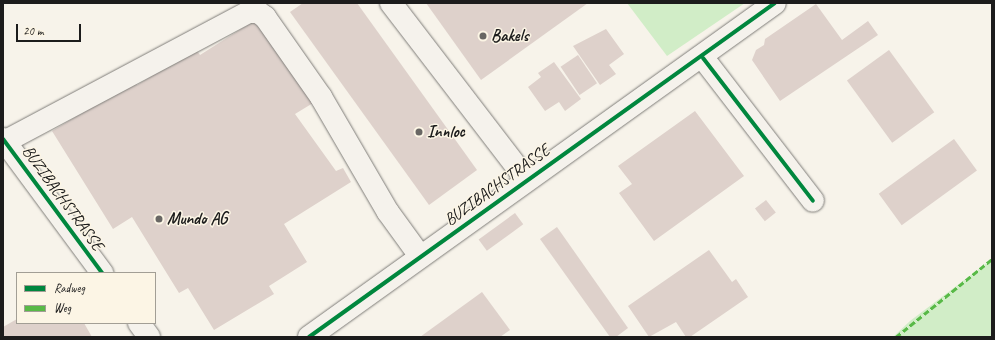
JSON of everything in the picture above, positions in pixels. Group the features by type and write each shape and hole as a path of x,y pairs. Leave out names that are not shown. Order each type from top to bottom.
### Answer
{"street":[{"path":"391,3 526,179"},
{"name":"BUZIBACHSTRASSE","path":"309,337 526,179 703,58 775,3"},
{"path":"4,140 249,12 258,12 265,17 321,97 388,212 420,256"},
{"path":"703,58 813,201"},
{"name":"BUZIBACHSTRASSE","path":"4,140 101,272"},
{"path":"140,324 149,337"}],"green space":[{"path":"627,3 745,3 667,56"},
{"path":"992,259 992,337 893,337 910,321"}],"building":[{"path":"303,3 357,3 477,170 429,205 290,12"},
{"path":"426,3 588,3 481,80"},
{"path":"816,4 842,40 868,21 878,35 780,101 752,60 756,50 764,45 765,39"},
{"path":"260,17 313,103 295,114 336,171 343,168 351,182 284,224 307,262 269,286 274,294 214,330 188,288 179,293 132,217 113,229 52,131 135,81 137,85 196,49 200,55"},
{"path":"606,29 624,54 609,65 616,74 600,85 573,46"},
{"path":"889,50 934,112 892,143 847,81"},
{"path":"578,55 597,83 580,95 561,67"},
{"path":"554,62 581,99 565,111 559,102 545,111 528,87 541,77 538,73"},
{"path":"695,111 744,176 654,241 619,193 632,184 618,166"},
{"path":"954,139 977,171 902,225 879,194"},
{"path":"766,200 776,213 765,221 755,209"},
{"path":"515,213 523,224 487,251 479,239"},
{"path":"557,227 628,328 616,337 610,337 540,239"},
{"path":"709,250 732,282 736,279 748,297 690,337 686,337 676,322 649,337 628,306"},
{"path":"482,292 510,330 500,337 420,337"},
{"path":"16,320 16,324 85,324 92,337 3,337 3,327"}],"marked path":[{"path":"896,337 992,259"}],"cycle path":[{"path":"309,337 775,3"},
{"path":"703,58 813,201"},
{"path":"3,139 101,272"}],"place":[{"name":"Bakels","path":"483,36"},
{"name":"Innloc","path":"419,132"},
{"name":"Mundo AG","path":"159,219"}]}
